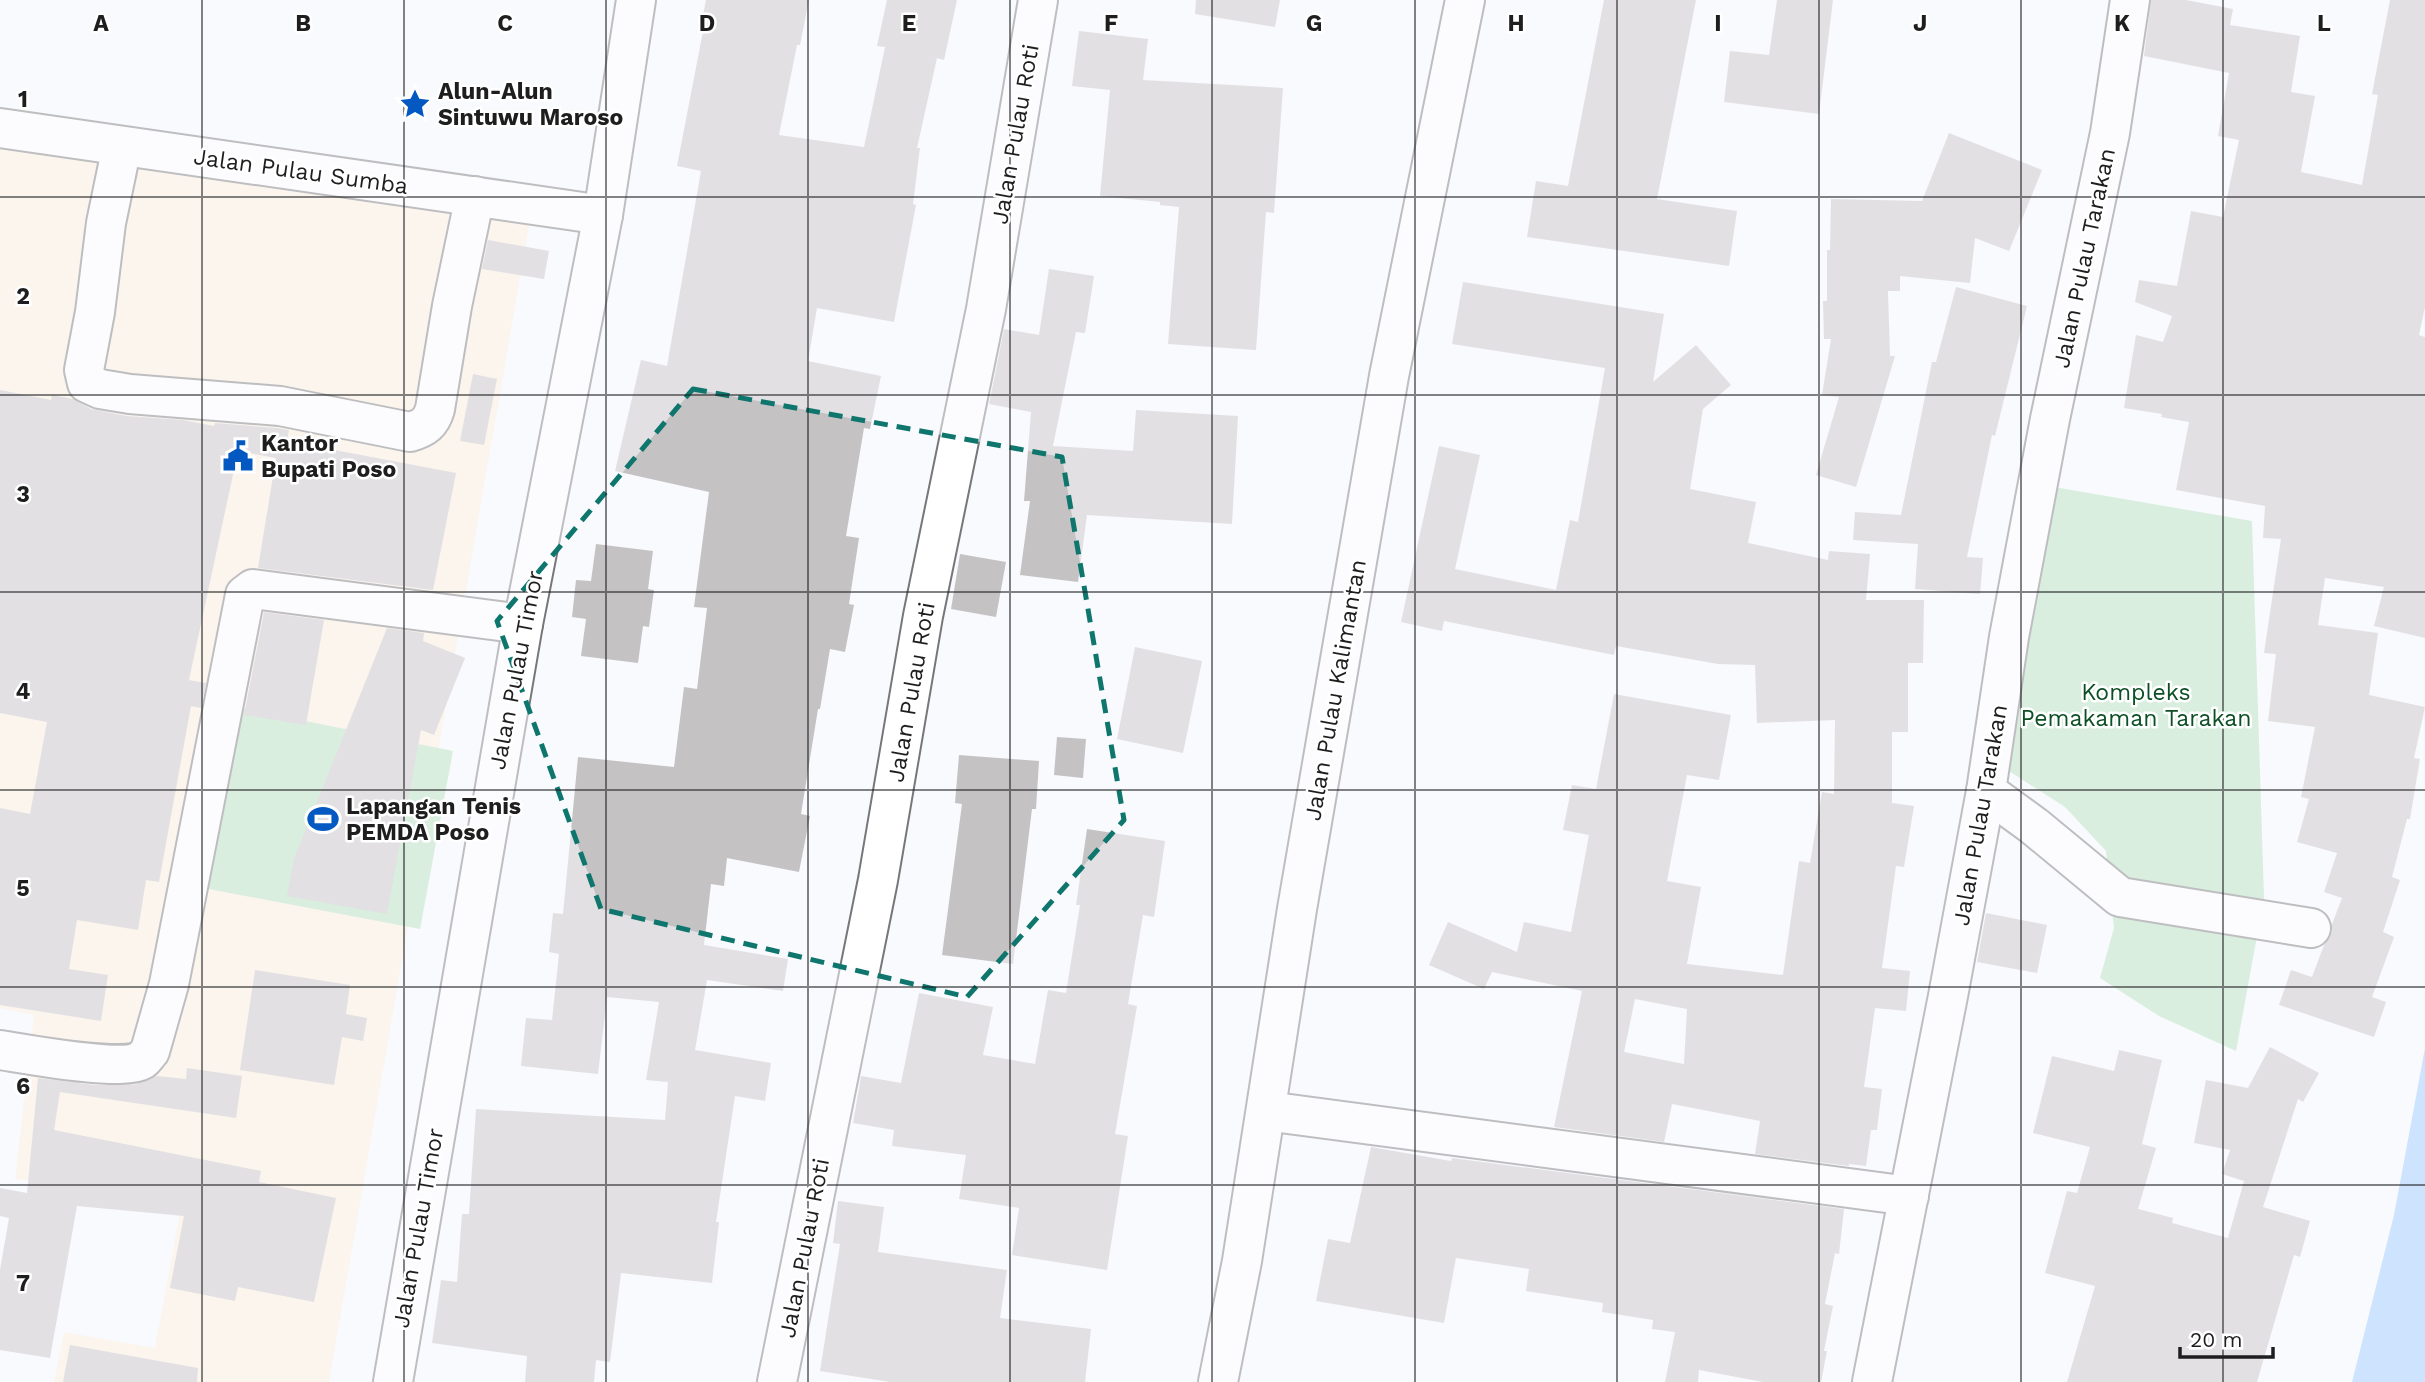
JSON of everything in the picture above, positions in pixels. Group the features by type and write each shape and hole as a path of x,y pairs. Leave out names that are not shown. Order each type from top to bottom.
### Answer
{"street":[{"name":"Jalan Pulau Timor","path":"393,1382 523,624 603,215 636,0"},
{"name":"Jalan Pulau Roti","path":"777,1382 878,880 923,616 986,309 1038,0"},
{"name":"Jalan Pulau Kalimantan","path":"1218,1382 1242,1261 1297,909 1388,376 1465,0"},
{"name":"Jalan Pulau Tarakan","path":"1872,1382 1986,790 2011,623 2050,419 2098,196 2130,0"},
{"name":"Jalan Pulau Sumba","path":"0,128 603,215"},
{"path":"122,146 106,223 95,312 84,370 87,383 100,389 130,394 280,406 410,432 422,428 432,420 435,409 452,306 475,196"},
{"path":"0,1050 72,1062 102,1063 132,1063 143,1059 150,1051 169,984 245,595 248,592 253,589 523,624"},
{"path":"1986,790 2120,897 2311,928"},
{"path":"1266,1111 1909,1196"}],"highlighted area":[{"path":"693,389 1062,457 1124,820 967,997 601,909 497,621"}],"shaded area":[{"path":"0,147 530,220 329,1382 54,1382 64,1332 155,1348 183,1196 15,1179 34,1015 0,1008"}],"green space":[{"name":"Kompleks Pemakaman Tarakan","path":"2048,486 2252,521 2264,898 2236,1051 2159,1016 2100,978 2114,928 2106,851 2065,807 2001,766"},
{"name":"Lapangan Tenis PEMDA Poso","path":"227,705 453,751 420,929 193,886"}],"water":[{"path":"2425,1048 2425,1382 2352,1382 2394,1215"}],"building":[{"path":"706,0 809,0 779,135 864,147 885,47 877,46 887,0 957,0 944,60 937,58 917,148 920,148 913,204 916,205 894,322 817,308 808,361 881,376 870,429 864,428 846,536 859,538 849,604 854,605 845,652 830,649 801,814 810,816 799,872 727,858 724,886 711,884 704,945 788,959 783,991 707,980 695,1050 771,1063 765,1101 735,1096 716,1222 719,1222 712,1283 621,1273 610,1362 596,1360 594,1382 525,1382 527,1356 432,1343 441,1280 457,1282 462,1214 469,1214 476,1109 665,1120 668,1082 646,1080 659,1002 607,997 598,1074 521,1066 526,1018 552,1020 559,954 549,952 553,913 563,914 578,757 674,767 684,687 697,689 707,608 694,607 709,492 615,471 641,360 667,366 701,171 677,166 704,26 701,25"},
{"path":"1196,0 1280,0 1275,27 1195,14"},
{"path":"1604,0 1696,0 1657,199 1737,211 1729,266 1527,237 1536,181 1568,186"},
{"path":"1777,0 1833,0 1819,114 1724,102 1730,51 1769,55"},
{"path":"2151,0 2186,0 2233,9 2230,25 2300,36 2291,92 2315,96 2301,172 2362,185 2378,95 2372,94 2390,0 2425,0 2425,307 2419,335 2425,337 2425,638 2374,626 2384,587 2325,578 2318,625 2378,633 2369,695 2425,707 2414,758 2420,759 2410,819 2407,819 2392,877 2400,880 2383,932 2394,937 2372,997 2386,1002 2374,1037 2279,1005 2291,970 2312,977 2332,932 2332,924 2342,898 2324,892 2337,853 2297,842 2309,799 2301,797 2315,727 2268,721 2276,654 2264,653 2281,539 2263,538 2265,506 2176,490 2189,422 2161,417 2162,414 2124,408 2136,335 2163,342 2172,316 2135,302 2139,280 2177,286 2191,211 2223,217 2239,140 2218,136 2229,73 2144,56"},
{"path":"1079,31 1148,39 1143,80 1283,88 1274,213 1266,212 1256,350 1168,344 1179,207 1160,205 1160,202 1100,196 1110,90 1072,86"},
{"path":"1949,133 2042,170 2009,251 1975,238 1970,283 1900,276 1900,291 1888,291 1890,356 1895,356 1856,487 1816,475 1839,397 1822,395 1831,339 1824,339 1823,301 1827,301 1831,199 1922,201"},
{"path":"488,240 549,251 544,279 482,269"},
{"path":"1049,269 1094,276 1085,333 1076,332 1053,446 1133,451 1136,410 1238,416 1232,524 1087,515 1078,582 1020,575 1030,501 1024,501 1031,412 989,404 1004,329 1039,335"},
{"path":"1463,282 1664,314 1653,382 1696,345 1731,385 1703,409 1690,489 1756,502 1748,543 1828,560 1829,551 1870,554 1866,600 1924,600 1923,663 1908,663 1908,732 1892,732 1892,803 1914,806 1904,867 1896,866 1882,968 1910,971 1906,1011 1875,1008 1864,1087 1882,1089 1877,1130 1871,1130 1866,1166 1755,1154 1760,1121 1672,1104 1664,1142 1554,1127 1582,991 1492,972 1484,989 1429,965 1448,922 1517,952 1524,922 1571,932 1589,835 1563,830 1572,785 1596,789 1614,694 1731,715 1719,780 1687,775 1667,881 1701,887 1687,964 1783,975 1799,861 1810,863 1822,792 1834,794 1835,720 1757,723 1755,665 1718,664 1616,646 1614,655 1444,621 1442,631 1401,622 1439,446 1480,455 1455,569 1556,590 1570,520 1578,522 1605,368 1452,344","holes":["1635,999 1687,1009 1684,1064 1624,1052"]},
{"path":"1956,287 2027,306 1995,436 1992,435 1967,557 1983,558 1980,594 1915,589 1918,544 1853,540 1855,512 1901,515 1932,362 1936,362"},
{"path":"473,374 497,379 484,445 460,441"},
{"path":"0,390 51,400 52,395 73,399 91,409 127,416 183,420 214,426 215,423 289,430 287,441 456,473 433,590 258,568 276,458 238,451 189,680 206,683 201,708 191,706 159,882 146,880 138,930 77,920 69,969 108,975 101,1021 0,1005 0,808 30,814 47,722 0,713"},
{"path":"596,544 653,551 648,589 654,590 649,627 643,626 638,663 581,656 586,619 572,617 576,580 591,581"},
{"path":"960,554 1006,562 996,617 951,609"},
{"path":"264,612 324,620 306,725 244,715"},
{"path":"387,628 424,633 423,641 465,658 434,735 421,730 387,914 287,896 294,859"},
{"path":"1135,647 1202,661 1183,753 1117,739"},
{"path":"1057,737 1086,739 1083,778 1054,775"},
{"path":"959,755 1039,761 1036,809 1032,809 1013,964 942,955 962,804 955,803"},
{"path":"1087,829 1165,841 1154,917 1143,915 1128,1004 1137,1006 1115,1134 1128,1136 1107,1270 1012,1255 1019,1208 959,1199 966,1155 892,1146 894,1130 853,1123 861,1076 901,1083 919,993 993,1007 983,1055 1035,1064 1048,990 1066,993 1080,905 1076,905"},
{"path":"1986,913 2047,925 2037,973 1977,962"},
{"path":"255,970 350,985 346,1014 367,1018 363,1041 342,1037 334,1085 240,1070"},
{"path":"2270,1047 2319,1073 2303,1102 2298,1099 2263,1207 2310,1221 2300,1257 2294,1255 2257,1382 2067,1382 2095,1286 2045,1273 2067,1191 2077,1193 2090,1147 2033,1133 2052,1056 2114,1071 2119,1050 2162,1060 2142,1144 2156,1148 2138,1209 2173,1218 2172,1223 2228,1238 2244,1181 2222,1174 2230,1150 2194,1143 2206,1080 2248,1088"},
{"path":"187,1068 242,1076 236,1118 60,1092 54,1130 261,1171 259,1182 336,1198 314,1302 238,1287 235,1301 170,1288 184,1216 77,1206 50,1358 0,1350 0,1270 9,1218 0,1216 0,1188 27,1193 38,1078 94,1085 133,1085 157,1076 186,1079"},
{"path":"1371,1147 1451,1161 1452,1158 1844,1209 1839,1254 1835,1253 1825,1304 1833,1306 1821,1382 1763,1382 1699,1370 1698,1382 1665,1382 1675,1332 1652,1329 1653,1320 1602,1312 1603,1303 1526,1291 1529,1269 1456,1258 1444,1323 1316,1301 1328,1239 1350,1243"},
{"path":"838,1201 884,1207 878,1252 1007,1270 1000,1318 1091,1329 1085,1382 890,1382 820,1371 840,1244 833,1243"},
{"path":"70,1345 198,1368 197,1382 63,1382"}],"place":[{"name":"Alun-Alun Sintuwu Maroso","path":"415,104"},
{"name":"Kantor Bupati Poso","path":"238,456"},
{"name":"Lapangan Tenis PEMDA Poso","path":"323,819"}]}
